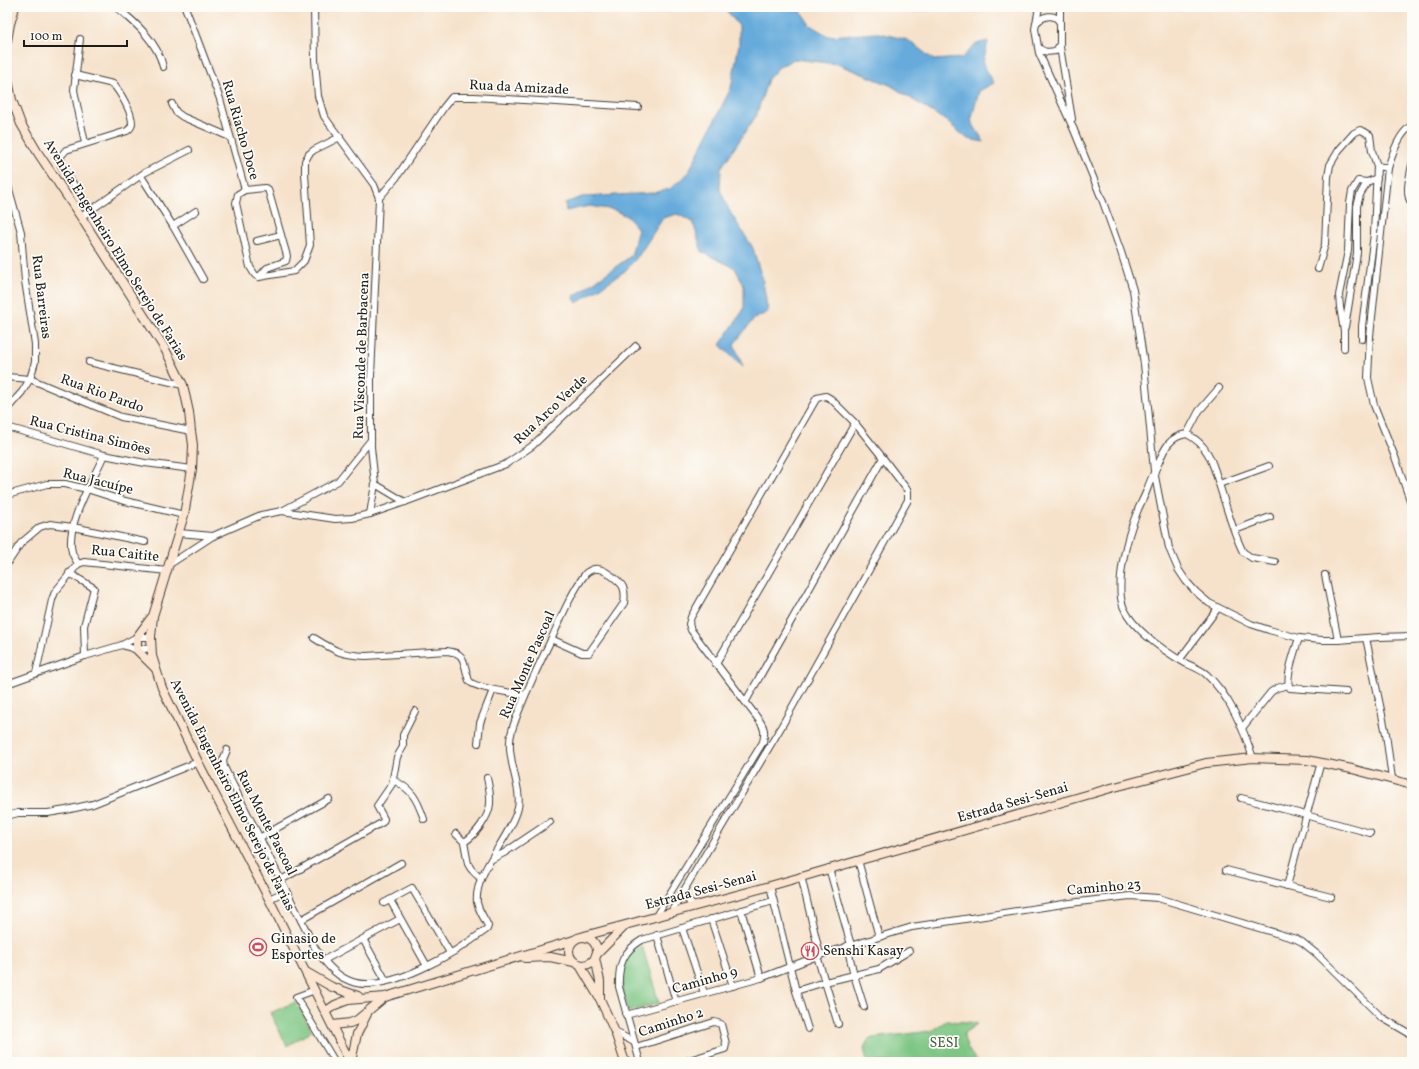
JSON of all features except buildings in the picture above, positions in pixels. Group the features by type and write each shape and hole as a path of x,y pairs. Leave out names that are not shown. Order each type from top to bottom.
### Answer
{"street":[{"path":"7,41 10,24 16,7"},
{"path":"116,7 150,40 160,58 163,67"},
{"name":"Rua Riacho Doce","path":"185,7 220,99 244,190 240,192 236,198 237,208 250,267 255,275 259,277"},
{"path":"314,7 315,60 318,96 324,116 374,185 379,198"},
{"path":"1039,7 1035,29 1039,54 1074,130 1103,202 1122,252 1133,290 1144,364 1154,471 1169,548 1173,560 1186,581 1209,603 1250,624 1299,638 1338,640 1412,636"},
{"path":"1060,7 1060,44 1074,130"},
{"path":"1036,23 1044,16 1054,16 1059,20 1060,24"},
{"path":"80,39 75,75 74,96 85,143"},
{"path":"1037,45 1041,50 1051,52 1056,50 1060,44"},
{"name":"Avenida Engenheiro Elmo Serejo de Farias","path":"7,75 12,100 21,124 38,153 81,217 165,349 183,385 192,431 192,469 184,515 153,616 151,648 156,669 162,688 198,762 351,1062"},
{"path":"75,75 114,84 125,102 132,121 131,126 127,131 85,143 66,150 63,153 60,160 61,166 90,210"},
{"name":"Rua da Amizade","path":"379,198 396,178 452,97 474,96 638,106"},
{"path":"172,104 176,112 183,117 230,136"},
{"path":"1412,125 1407,129 1398,142 1388,168 1370,336 1368,378 1374,406 1395,457 1412,506"},
{"path":"1318,269 1324,244 1330,165 1350,136 1360,130 1368,132 1377,166 1377,178 1374,234 1362,326 1362,339"},
{"path":"259,277 294,271 304,261 310,245 305,161 309,154 314,150 340,137"},
{"path":"81,217 155,166 189,150"},
{"path":"1412,165 1408,193 1408,200 1412,204"},
{"path":"1377,166 1388,168"},
{"path":"141,176 173,226 203,279"},
{"path":"1344,348 1344,331 1339,301 1348,251 1352,191 1358,181 1367,182 1377,178"},
{"name":"Rua Barreiras","path":"7,182 21,232 25,281 35,344 35,362 30,379 22,392 7,409"},
{"path":"1344,331 1357,253 1357,206 1360,195 1367,182"},
{"path":"244,190 268,189 288,259 266,269 259,277"},
{"name":"Rua Visconde de Barbacena","path":"370,514 375,484 371,440 372,341 379,198"},
{"path":"173,226 196,211"},
{"path":"257,242 281,235"},
{"name":"Rua Arco Verde","path":"282,510 335,519 352,518 370,514 405,502 499,467 514,460 532,446 636,346"},
{"path":"89,362 183,385"},
{"name":"Rua Rio Pardo","path":"7,376 30,379 121,417 192,431"},
{"path":"1187,434 1199,411 1219,388"},
{"path":"656,916 763,742 765,731 763,725 746,701 716,664 690,627 691,617 815,401 817,398 826,396 831,398 855,423 884,458 908,491 908,500 775,737 671,912"},
{"path":"716,664 855,423"},
{"name":"Rua Cristina Simões","path":"7,427 104,455 145,463 192,469"},
{"path":"1253,758 1242,728 1231,706 1218,687 1207,674 1155,643 1138,628 1127,615 1121,599 1121,578 1131,529 1154,471 1169,442 1181,435 1187,434 1199,442 1214,465 1240,545 1247,556 1275,562"},
{"path":"168,567 213,536 259,515 282,510 338,481 371,440"},
{"name":"Rua Caitite","path":"104,455 87,489 73,527 71,539 72,552 78,564 84,562 168,567"},
{"path":"746,701 884,458"},
{"path":"1219,484 1269,466"},
{"name":"Rua Jacuípe","path":"7,495 47,484 65,484 87,489 121,500 184,515"},
{"path":"375,484 405,502"},
{"path":"1235,530 1270,517"},
{"path":"7,564 21,543 40,527 45,525 56,524 145,542"},
{"path":"179,533 213,536"},
{"path":"36,673 55,592 69,573 78,564"},
{"name":"Rua Monte Pascoal","path":"227,750 223,760 224,767 315,948 324,960 335,971 350,981 365,984 404,977 450,953 488,928 477,903 477,896 481,879 514,819 518,806 510,753 510,742 515,721 525,695 551,639 584,575 591,570 599,569 615,578 623,588 625,598 622,607 589,652 582,653 551,639"},
{"path":"69,573 94,588 84,626 86,656"},
{"path":"1325,575 1338,640"},
{"path":"1180,659 1218,608"},
{"path":"7,684 122,645 137,637 153,616"},
{"path":"137,637 151,637"},
{"path":"137,637 137,650"},
{"path":"314,638 337,652 354,656 447,651 454,652 461,655 464,659 468,681 472,684 493,690 525,695"},
{"path":"1299,638 1288,677 1288,685 1290,688 1346,692"},
{"path":"1366,638 1386,734 1392,779"},
{"path":"122,645 137,650 156,669"},
{"path":"137,650 151,648"},
{"path":"1242,728 1271,692 1277,688 1288,685"},
{"path":"478,743 480,723 493,690"},
{"path":"281,880 383,822 384,820 377,806 393,780 398,757 403,748 403,735 415,711"},
{"path":"765,731 775,737"},
{"name":"Estrada Sesi-Senai","path":"584,936 770,886 1188,767 1253,758 1285,759 1321,762 1412,785"},
{"path":"7,816 18,813 48,813 76,809 93,804 198,762"},
{"path":"1287,886 1321,762"},
{"path":"464,842 470,839 478,830 489,808 490,793 487,778"},
{"path":"393,780 404,785 411,792 420,807 424,819"},
{"path":"1241,798 1370,833"},
{"path":"259,838 329,799"},
{"path":"492,860 550,822"},
{"path":"456,834 464,842 468,864 481,879"},
{"path":"858,860 880,937"},
{"path":"301,920 401,863"},
{"path":"829,868 849,946 854,975 864,1007"},
{"path":"1226,870 1331,897"},
{"path":"801,876 825,982 838,1024"},
{"path":"770,886 796,991 808,1029"},
{"path":"427,966 400,919 387,902 412,888 450,953"},
{"path":"269,899 286,891"},
{"path":"682,893 693,906"},
{"name":"Caminho 23","path":"790,968 849,946 921,925 1070,903 1130,896 1158,898 1302,942 1318,955 1381,1016 1412,1034"},
{"path":"640,1062 626,1015 618,975 623,958 628,950 642,940 657,935 773,902"},
{"path":"741,910 761,978"},
{"path":"324,960 400,919"},
{"path":"711,919 733,986"},
{"name":"Estrada Sesi-Senai","path":"596,956 626,925"},
{"path":"682,928 704,993"},
{"path":"657,935 676,1002"},
{"path":"326,1011 335,1005 348,1000 385,996 516,958 584,936 595,943 600,980 600,999"},
{"path":"363,939 386,981"},
{"path":"574,940 568,951 569,955 600,999 615,1032 625,1062"},
{"path":"796,991 825,982 872,971 886,966 897,957 909,951"},
{"path":"516,958 550,957 586,964 593,961 596,956"},
{"name":"Caminho 9","path":"626,1015 761,978 790,968"},
{"path":"306,972 332,987 346,993 365,998"},
{"path":"315,990 296,997 335,1062"},
{"path":"333,1025 350,1023 357,1020 385,996"},
{"path":"351,1062 357,1034 369,1009"},
{"name":"Caminho 2","path":"635,1045 714,1022 721,1024 726,1048 683,1062"},
{"path":"615,1032 635,1045"}],"green space":[{"path":"642,945 659,1003 628,1012 621,983 621,975 626,960 632,952"},
{"path":"296,1002 312,1031 287,1046 270,1013"},
{"name":"SESI","path":"946,1021 969,1022 977,1024 964,1033 968,1049 978,1062 867,1062 864,1048 868,1040 873,1038 931,1031"}],"water":[{"path":"721,7 798,7 810,25 828,36 879,33 908,40 934,60 962,58 976,44 988,41 983,64 994,83 979,91 971,121 984,142 968,139 946,121 890,85 837,64 794,59 779,67 768,79 756,116 721,168 720,190 730,212 753,248 763,282 768,312 754,319 734,344 743,367 720,345 744,309 744,286 735,268 702,252 693,222 677,214 663,218 639,255 625,271 577,303 573,297 631,256 638,229 628,217 614,210 589,206 566,211 565,203 582,197 653,193 670,189 688,173 731,88 739,44 739,26 726,10"}],"place":[{"name":"Ginasio de Esportes","path":"258,947"},
{"name":"Senshi Kasay","path":"810,951"}]}
